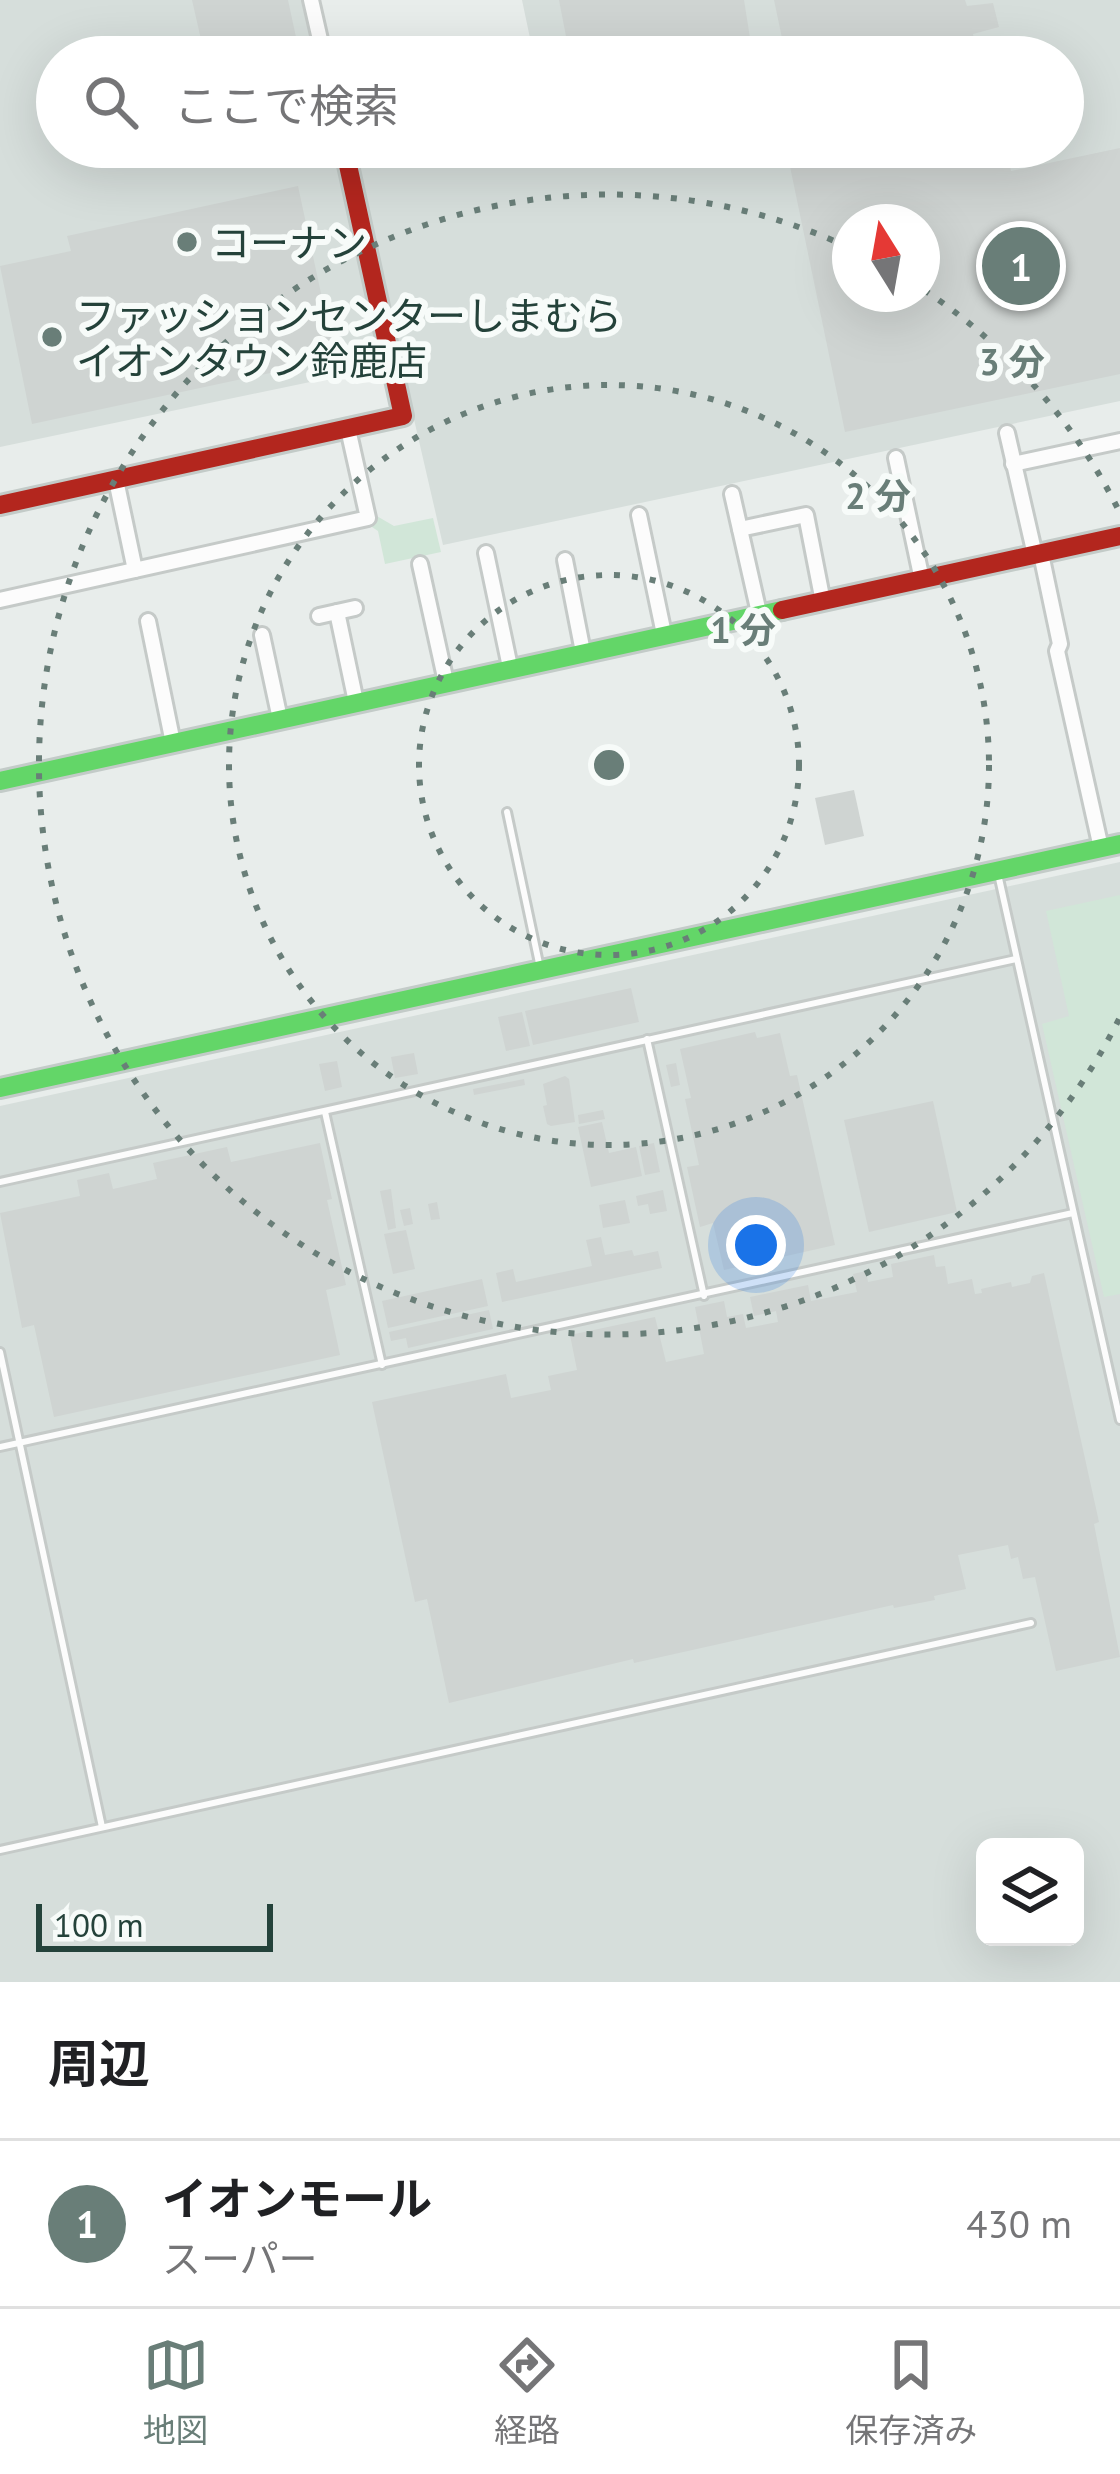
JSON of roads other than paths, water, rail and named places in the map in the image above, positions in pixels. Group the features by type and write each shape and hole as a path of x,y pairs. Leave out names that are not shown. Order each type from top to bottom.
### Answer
{"street":[{"path":"311,0 319,36"},
{"path":"0,505 403,416 349,168"},
{"path":"0,600 368,518 348,429"},
{"path":"0,1088 1110,846 1057,651 1060,644 1006,433"},
{"path":"1013,464 1120,441"},
{"path":"896,458 922,580"},
{"path":"116,480 135,570"},
{"path":"732,494 759,613"},
{"path":"639,515 664,634"},
{"path":"740,529 806,515 824,602"},
{"path":"0,781 1120,536"},
{"path":"486,553 510,668"},
{"path":"565,560 584,652"},
{"path":"420,564 446,682"},
{"path":"319,616 356,608"},
{"path":"337,612 356,702"},
{"path":"148,621 173,743"},
{"path":"262,634 280,719"}],"lane":[{"path":"507,812 540,972"},
{"path":"997,870 1120,1420"},
{"path":"0,1181 1016,959"},
{"path":"647,1039 704,1296"},
{"path":"325,1112 382,1365"},
{"path":"0,1447 1073,1213"},
{"path":"0,1352 102,1827"},
{"path":"0,1850 1031,1623"}],"place":[{"name":"コーナン","path":"187,242"},
{"name":"イオンモール","path":"1021,266"},
{"name":"ファッションセンターしまむら イオンタウン鈴鹿店","path":"52,337"}]}
